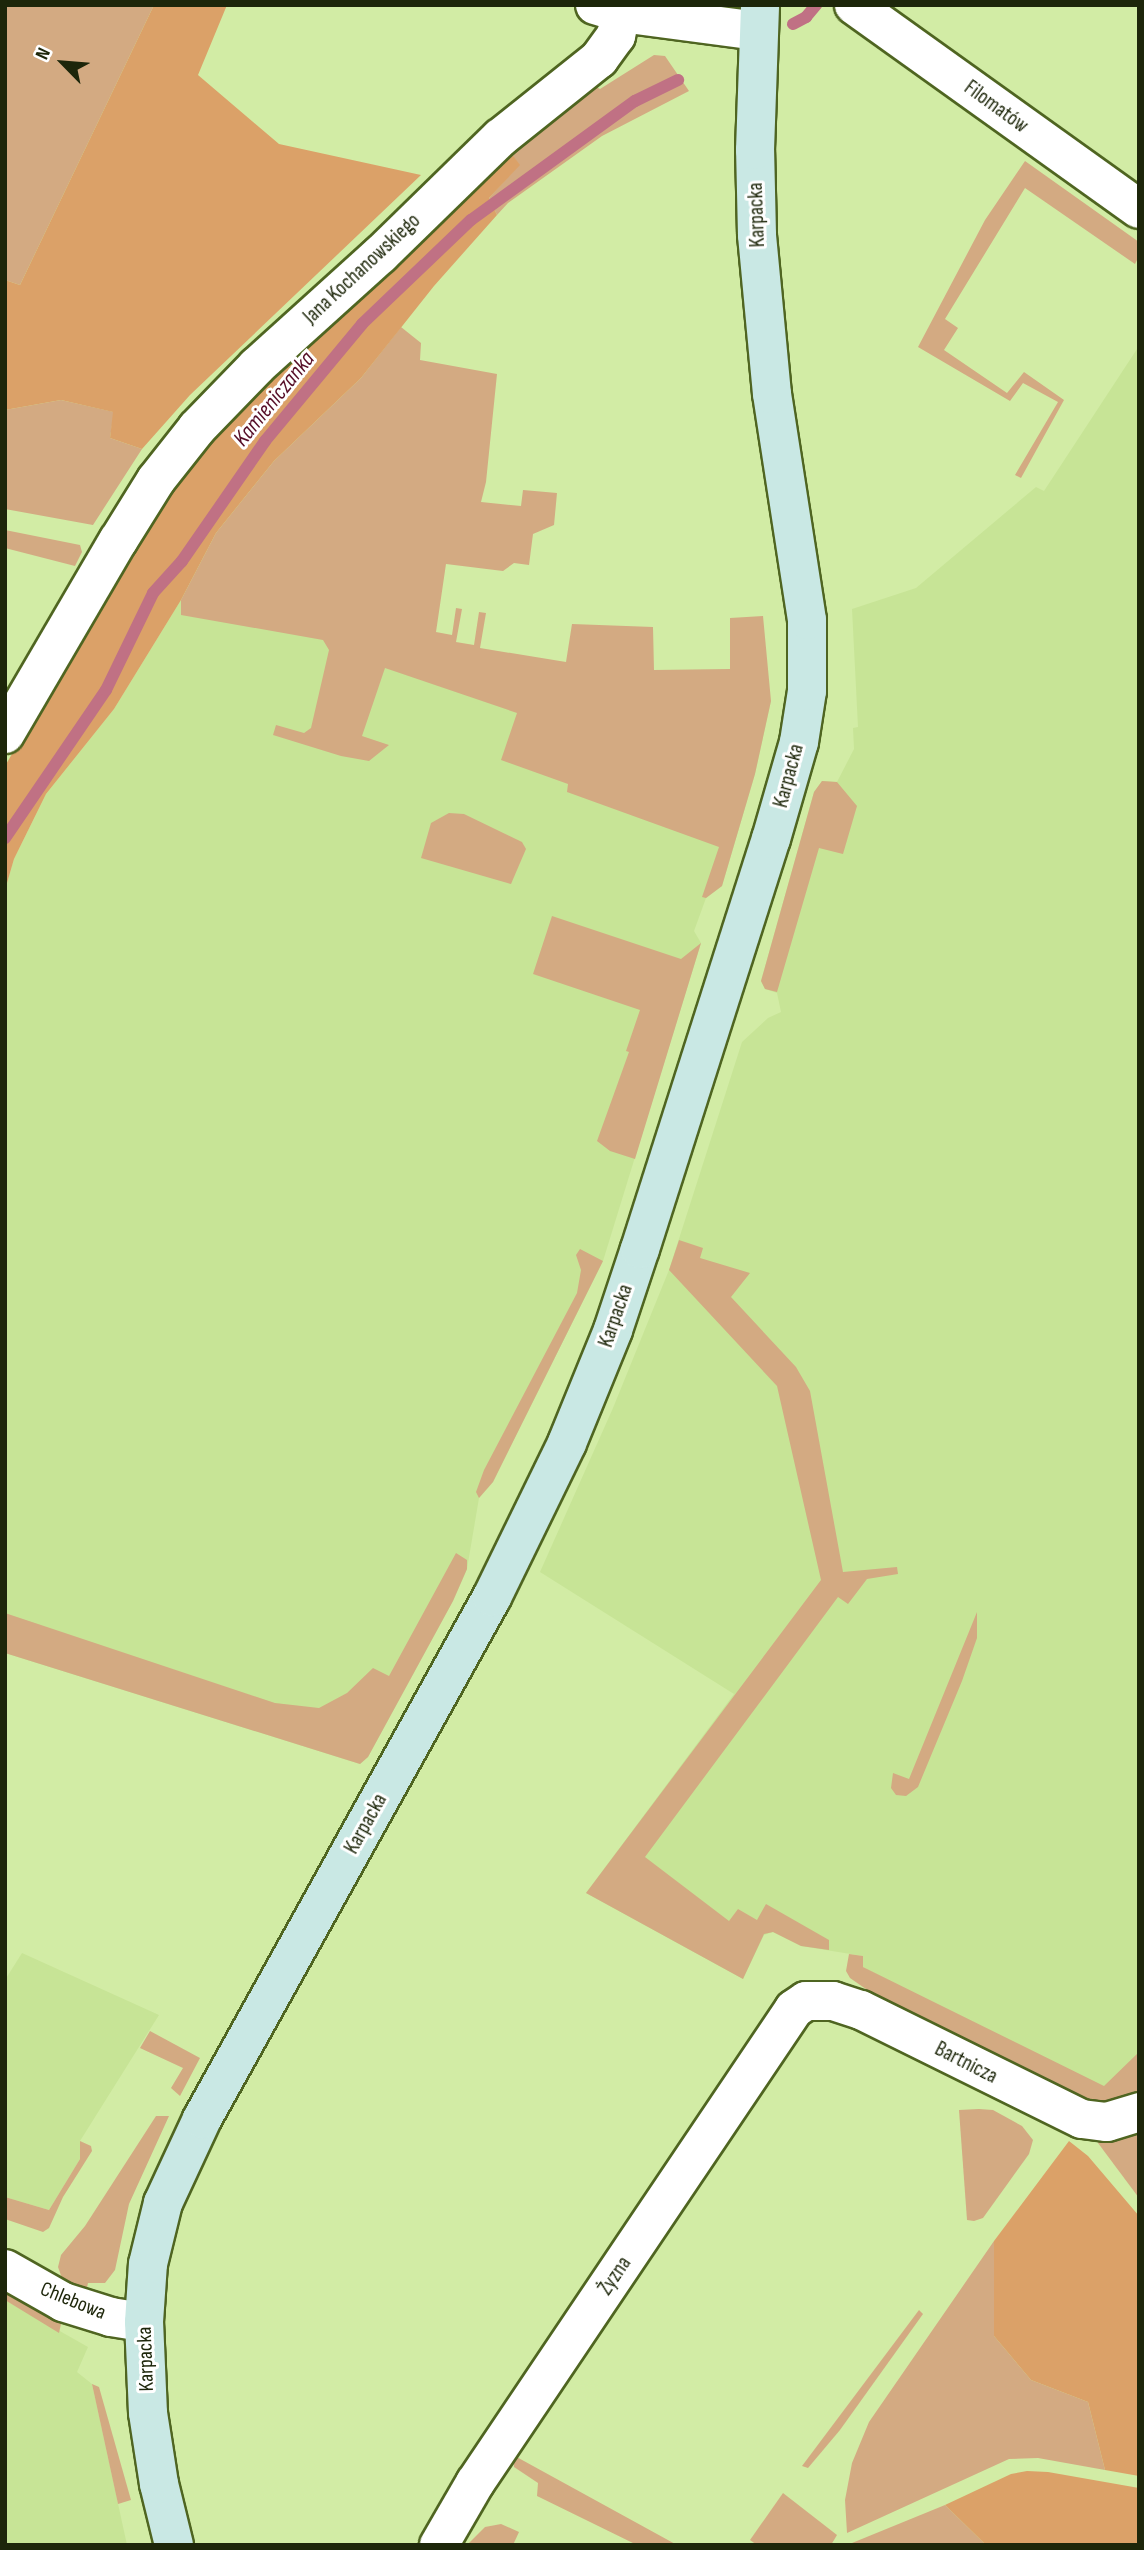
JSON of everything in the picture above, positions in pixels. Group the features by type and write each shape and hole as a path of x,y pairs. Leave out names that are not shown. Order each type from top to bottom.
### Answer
{"street":[{"name":"Filomatów","path":"858,8 1139,209"},
{"name":"Jana Kochanowskiego","path":"5,734 156,480 197,428 257,366 380,255 500,138 599,59 616,36 608,9 758,18"},
{"name":"Karpacka","path":"174,2545 159,2484 148,2413 144,2322 154,2232 186,2149 486,1608 567,1443 613,1330 788,786 807,691 807,620 772,394 760,276 755,150 758,18"},
{"name":"Bartnicza","path":"794,2009 806,2001 820,1999 861,2010 1082,2119 1107,2122 1139,2112"},
{"name":"Żyzna","path":"439,2545 475,2483 794,2009"},
{"name":"Chlebowa","path":"5,2269 63,2302 111,2317 144,2322"}],"shaded area":[{"path":"5,5 154,5 20,285 5,280"},
{"path":"154,5 227,5 198,75 279,144 421,175 190,395 142,449 110,438 113,412 61,400 5,410 5,280 20,285"},
{"path":"654,55 665,56 689,91 602,136 508,203 497,215 489,198 519,165 508,149 591,84 600,89"},
{"path":"508,149 520,165 489,198 497,215 434,286 361,378 274,461 216,533 181,600 114,709 46,794 14,859 5,890 5,766 112,581 202,446"},
{"path":"1025,161 1139,242 1139,256 1135,264 1025,188 945,319 958,328 944,350 1007,393 1024,372 1064,400 1021,478 1015,475 1058,402 1023,383 1010,401 918,347 985,220"},
{"path":"401,327 421,343 420,360 497,374 486,482 481,502 521,506 523,490 557,493 554,525 533,534 529,565 514,563 503,571 446,564 436,632 452,635 456,608 462,609 456,642 474,645 479,612 486,613 480,648 566,662 572,624 653,627 654,670 730,669 730,618 763,616 771,701 755,774 722,886 706,898 702,897 719,847 567,792 568,784 501,760 517,713 385,668 362,736 389,745 369,761 341,756 273,735 276,725 304,733 311,728 329,650 323,640 181,615 181,600 216,533 274,461 361,378"},
{"path":"1139,346 1139,2075 1107,2099 863,1967 863,1956 801,1946 773,1932 764,1935 743,1979 586,1893 734,1694 540,1572 613,1408 669,1270 742,1042 768,1018 781,1012 777,993 765,989 761,981 814,792 822,781 837,782 854,749 853,728 858,727 852,609 916,588 1036,487 1044,491"},
{"path":"61,400 114,412 110,438 142,449 93,525 5,509 5,410"},
{"path":"5,530 80,545 82,552 75,566 5,548"},
{"path":"181,600 771,701 755,774 722,886 706,898 694,931 701,943 603,1261 493,1482 479,1498 467,1569 453,1601 368,1757 360,1764 5,1653 5,890 14,859 46,794 114,709"},
{"path":"822,781 837,782 857,806 843,854 819,848 777,992 765,989 761,981 814,792"},
{"path":"449,813 464,814 522,842 526,849 511,884 421,858 431,823"},
{"path":"552,916 681,959 701,943 635,1159 610,1151 597,1141 629,1052 626,1051 640,1010 533,974"},
{"path":"679,1240 703,1248 700,1258 750,1273 731,1297 796,1367 810,1391 843,1572 897,1567 898,1574 867,1579 848,1604 838,1597 645,1857 729,1921 738,1909 757,1920 766,1904 829,1940 829,1950 801,1946 773,1932 764,1934 743,1979 586,1893 821,1580 777,1386 669,1270"},
{"path":"580,1249 603,1261 493,1482 479,1498 476,1492 484,1470 577,1293 581,1270 576,1255"},
{"path":"456,1553 467,1560 467,1569 453,1601 368,1757 360,1764 5,1653 5,1613 275,1703 319,1708 347,1693 373,1668 389,1676"},
{"path":"977,1612 977,1638 918,1787 906,1796 896,1795 891,1788 893,1773 909,1779"},
{"path":"22,1953 159,2015 80,2141 80,2159 49,2210 5,2197 5,1980"},
{"path":"849,1954 863,1956 863,1967 1104,2086 1139,2052 1139,2095 1094,2106 889,2005 850,1978 846,1971"},
{"path":"150,2031 200,2058 180,2096 171,2088 183,2068 140,2048"},
{"path":"959,2110 993,2110 1022,2126 1033,2140 1029,2154 983,2218 974,2221 967,2220"},
{"path":"156,2116 169,2116 129,2204 115,2270 105,2283 88,2283 86,2292 64,2284 58,2267 61,2255 85,2226"},
{"path":"1139,2128 1139,2198 1098,2143 1099,2137"},
{"path":"80,2141 91,2146 92,2151 63,2197 49,2228 43,2232 5,2219 5,2197 49,2210 80,2159"},
{"path":"1069,2141 1088,2156 1139,2216 1139,2476 1105,2470 1088,2402 1031,2380 994,2336 994,2241"},
{"path":"994,2241 994,2336 1031,2380 1088,2402 1105,2470 1038,2458 1009,2459 847,2533 845,2500 852,2463 869,2422"},
{"path":"5,2288 61,2324 59,2333 5,2300"},
{"path":"5,2300 88,2347 77,2372 92,2384 127,2545 5,2545"},
{"path":"919,2310 923,2314 840,2430 808,2468 802,2466"},
{"path":"92,2384 99,2387 131,2500 118,2504"},
{"path":"513,2455 677,2545 637,2545 537,2496 538,2483 514,2467"},
{"path":"1027,2471 1048,2472 1139,2488 1139,2545 986,2545 945,2505 1011,2474"},
{"path":"783,2493 837,2535 831,2545 757,2545 750,2540"},
{"path":"945,2505 986,2545 850,2545 852,2543"},
{"path":"501,2524 519,2532 513,2545 467,2545 485,2527"}],"waterway":[{"name":"Kamieniczanka","path":"793,24 806,17 816,5"},
{"name":"Kamieniczanka","path":"5,838 106,690 153,593 182,561 265,441 362,324 471,220 635,101 678,80"}]}
